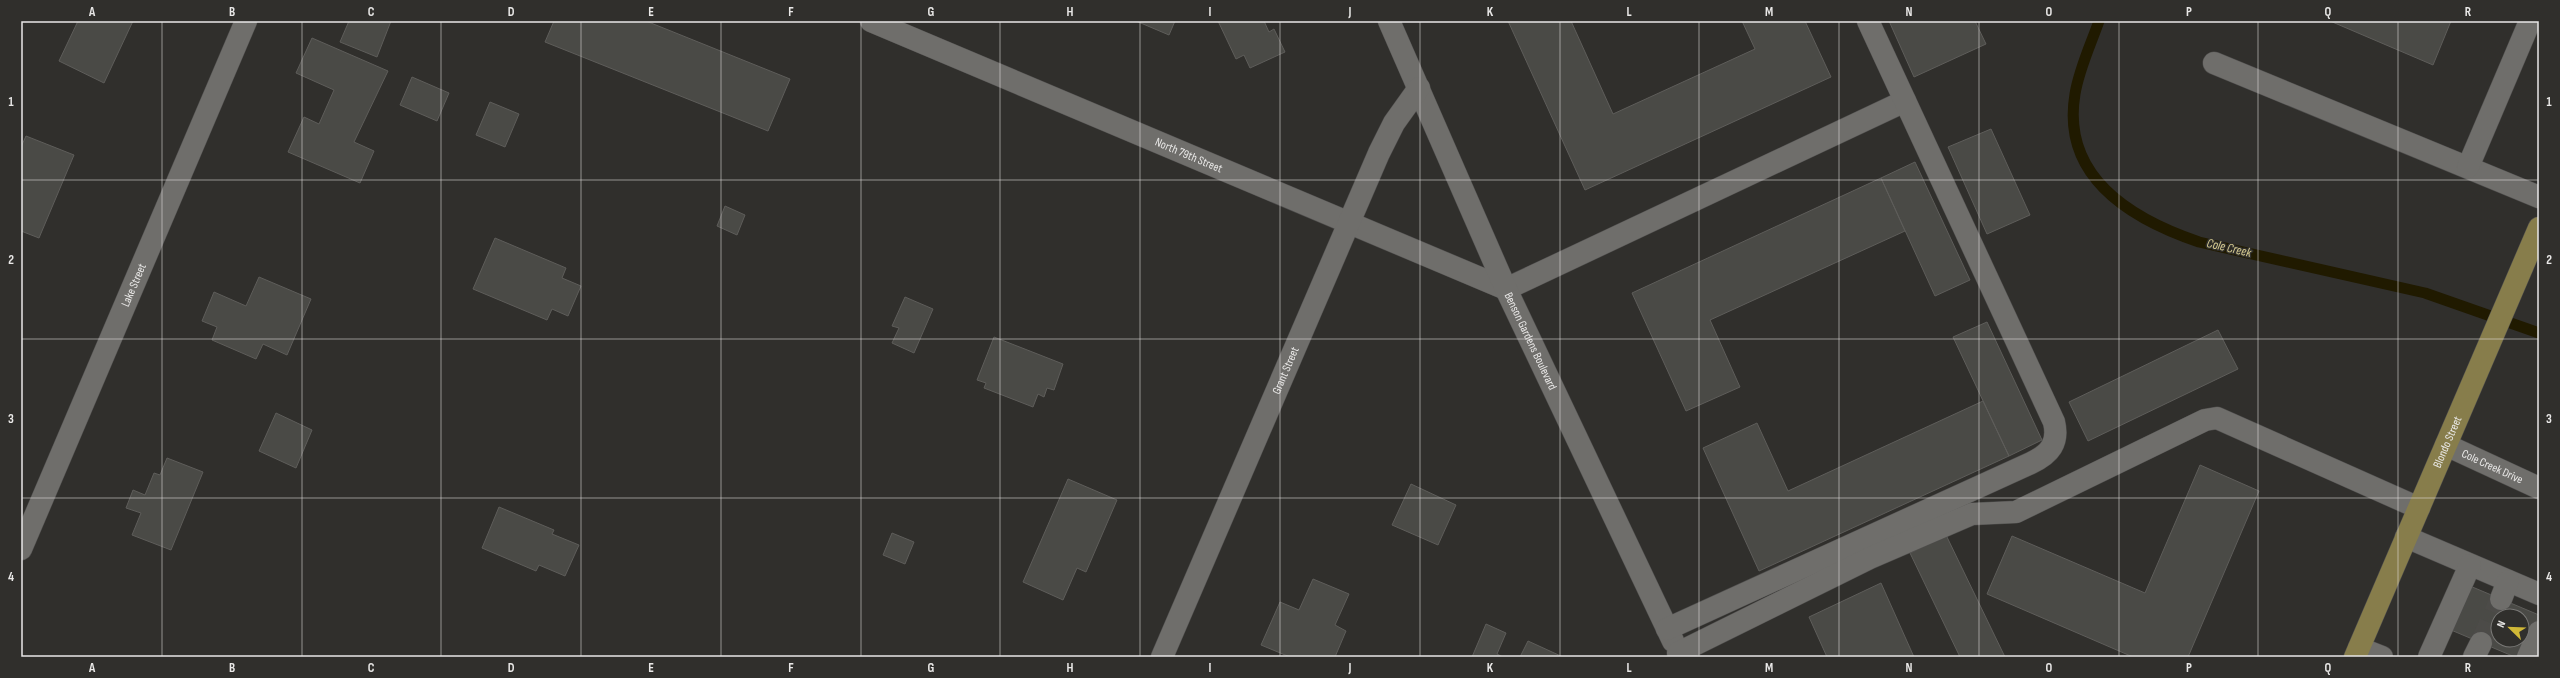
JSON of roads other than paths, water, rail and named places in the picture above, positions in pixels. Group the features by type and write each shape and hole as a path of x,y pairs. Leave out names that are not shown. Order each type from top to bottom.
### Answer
{"main road":[{"name":"Blondo Street","path":"2357,652 2539,228"}],"street":[{"name":"Lake Street","path":"21,549 246,21"},
{"name":"North 79th Street","path":"871,21 1506,289"},
{"name":"Benson Gardens Boulevard","path":"1389,21 1506,289 1680,655"},
{"path":"1667,629 2041,459 2054,444 2057,432 2054,422 1868,21"},
{"path":"2468,167 2530,21"},
{"path":"2214,63 2539,197"},
{"name":"Grant Street","path":"1162,657 1348,222 1394,123 1419,88"},
{"path":"1506,289 1905,101"},
{"path":"1680,655 1870,558 1972,514 2016,512 2205,420 2217,418 2419,508"},
{"name":"Cole Creek Drive","path":"2446,444 2539,488"},
{"path":"2406,538 2470,565 2505,590 2539,594"},
{"path":"2429,657 2470,565"},
{"path":"2528,657 2539,632"},
{"path":"2357,652 2382,657"}],"waterway":[{"name":"Cole Creek","path":"2099,21 2082,66 2077,85 2075,94 2074,123 2079,149 2090,171 2106,190 2126,207 2149,221 2199,242 2425,293 2539,333"}],"tunnel":[{"path":"2481,643 2501,599"}]}
